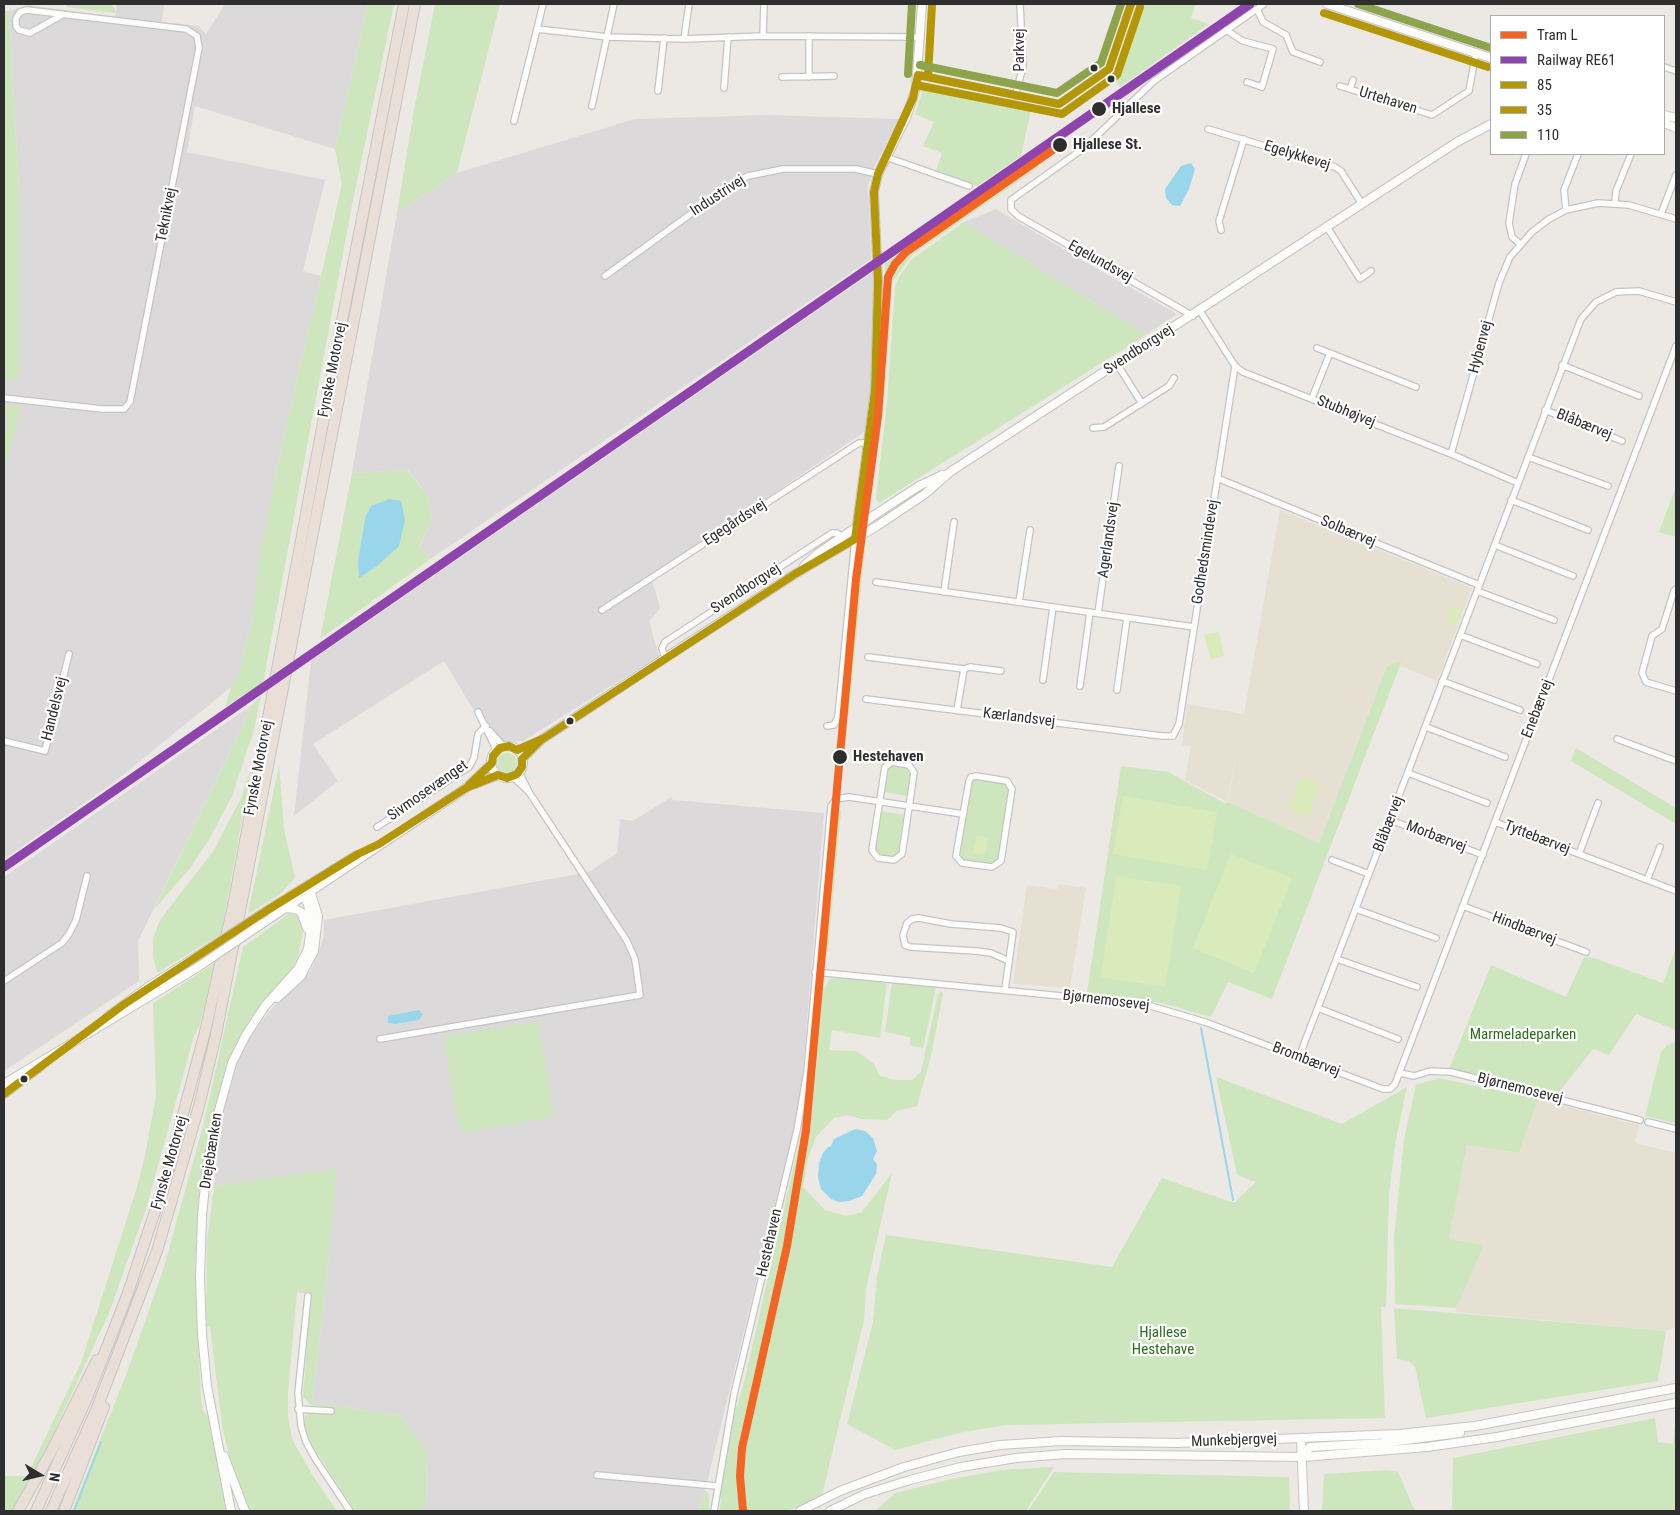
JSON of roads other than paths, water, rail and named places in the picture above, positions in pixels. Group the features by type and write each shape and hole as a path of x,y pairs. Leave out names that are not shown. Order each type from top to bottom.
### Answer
{"highway":[{"name":"Fynske Motorvej","path":"36,1511 87,1398 111,1336 165,1181 191,1089 220,968 404,4"},
{"name":"Fynske Motorvej","path":"51,1511 97,1408 156,1251 199,1106 216,1035 270,769 415,4"},
{"path":"64,1511 140,1312 156,1251"},
{"path":"18,1511 51,1452 86,1377 111,1336"}],"street":[{"path":"514,121 543,4"},
{"path":"592,106 614,4"},
{"path":"684,39 689,4"},
{"path":"763,36 764,4"},
{"path":"827,726 834,725 838,718 855,539 869,442 878,342 878,282 874,192 878,174 914,98 918,75 922,4"},
{"name":"Parkvej","path":"1015,96 1023,67 1020,4"},
{"path":"918,75 1059,104 1110,68 1131,4"},
{"path":"1247,82 1262,86 1274,49 1243,41 1226,30 1264,4"},
{"path":"1326,4 1490,58"},
{"path":"1257,9 1263,22 1286,35 1293,52 1320,62"},
{"name":"Teknikvej","path":"4,398 102,409 124,409 130,402 199,48 197,36 186,29 27,10 20,12 16,18 16,26 19,30 30,33 62,15"},
{"path":"537,29 608,37 684,39 763,36 921,37"},
{"name":"Egelundsvej","path":"1192,316 1018,216 1010,206 1012,198 1084,148 1154,81 1226,30"},
{"path":"808,36 809,76"},
{"path":"724,88 728,37"},
{"path":"658,91 664,38"},
{"name":"Urtehaven","path":"1340,86 1432,114 1469,91 1476,52"},
{"path":"782,77 834,76"},
{"name":"Urtehaven","path":"1350,89 1352,80"},
{"name":"Svendborgvej","path":"795,574 841,537 920,486 950,472 1457,142 1490,125"},
{"name":"Egelykkevej","path":"1208,129 1335,167 1341,171 1362,204"},
{"name":"Egelykkevej","path":"1221,230 1219,221 1244,139"},
{"path":"1520,244 1512,237 1509,222 1515,184 1526,155"},
{"path":"1566,210 1564,190 1578,155"},
{"path":"1615,203 1616,191 1631,155"},
{"path":"886,157 969,186"},
{"name":"Industrivej","path":"605,276 732,184 748,176 783,169 856,169 878,174"},
{"path":"1661,214 1676,175"},
{"name":"Hybenvej","path":"1451,454 1499,283 1510,257 1520,244 1549,219 1566,210 1598,203 1615,203 1676,219"},
{"path":"1327,227 1360,279 1371,272"},
{"name":"Blåbærvej","path":"1299,1057 1581,320 1587,310 1606,296 1628,290 1639,291 1676,302"},
{"path":"1200,311 1235,366"},
{"name":"Enebærvej","path":"1400,1073 1676,346"},
{"path":"1317,348 1416,387"},
{"path":"1312,398 1330,353"},
{"path":"1118,364 1141,402"},
{"name":"Stubhøjvej","path":"1235,366 1518,483"},
{"name":"Godhedsmindevej","path":"1173,736 1178,724 1235,366"},
{"path":"1562,366 1639,396"},
{"path":"1093,428 1104,427 1169,386 1174,378"},
{"name":"Blåbærvej","path":"1545,410 1622,441"},
{"name":"Egegårdsvej","path":"602,610 859,443 869,442"},
{"path":"1528,456 1608,486"},
{"name":"Agerlandsvej","path":"1098,613 1119,466"},
{"name":"Svendborgvej","path":"517,750 541,740 795,574 855,539 925,494 950,472"},
{"name":"Solbærvej","path":"1217,478 1478,588"},
{"path":"1511,500 1588,530"},
{"path":"944,592 954,522"},
{"path":"1019,602 1030,530"},
{"name":"Svendborgvej","path":"665,658 662,648 664,642 832,533 837,533 841,537"},
{"path":"1495,545 1573,576"},
{"path":"876,582 1194,627"},
{"path":"1478,588 1554,620"},
{"path":"1676,589 1662,629 1652,636 1642,673 1646,682 1676,690"},
{"path":"1042,680 1053,607"},
{"path":"1080,686 1090,612"},
{"path":"1117,690 1127,618"},
{"path":"1460,635 1537,664"},
{"name":"Handelsvej","path":"4,741 45,751 69,654"},
{"path":"868,657 964,669 970,666 1001,672"},
{"path":"957,710 964,669"},
{"path":"1442,681 1520,710"},
{"name":"Kærlandsvej","path":"866,699 1173,736"},
{"path":"478,712 500,749"},
{"name":"Sivmosevænget","path":"377,827 469,766 474,758 478,734 486,726"},
{"path":"1426,727 1505,758"},
{"path":"1617,739 1676,761"},
{"name":"Svendborgvej","path":"522,759 541,740"},
{"path":"466,788 498,775 508,778 516,775 522,759 517,750 500,749 493,756 492,764 498,775"},
{"path":"892,762 909,765 913,770 902,854 894,860 878,858 872,850 879,800 885,767 892,762"},
{"path":"4,1084 198,967 286,908 308,890 466,788 492,764"},
{"path":"1408,773 1487,804"},
{"path":"380,1039 640,995 635,959 627,941 516,775"},
{"path":"971,777 992,778 1007,781 1010,784 1012,788 1001,861 998,866 992,867 958,860 956,856 963,814 971,777"},
{"name":"Hestehaven","path":"714,1511 734,1394 797,1130 807,1072 829,819 832,803 840,798 879,800"},
{"path":"879,800 963,814"},
{"name":"Tyttebærvej","path":"1579,854 1598,803"},
{"name":"Morbærvej","path":"1390,820 1482,855"},
{"name":"Tyttebærvej","path":"1495,822 1676,891"},
{"path":"1647,880 1660,847"},
{"path":"1332,860 1369,874"},
{"path":"4,981 62,943 76,920 87,876"},
{"path":"86,1034 122,1004 266,911 308,890"},
{"path":"258,1018 298,980 310,962 318,927 316,907 308,890"},
{"name":"Drejebænken","path":"231,1511 226,1493 219,1442 207,1386 202,1334 200,1278 202,1216 208,1166 226,1080 241,1044 258,1018 302,963 311,936 308,890"},
{"name":"Hindbærvej","path":"1463,906 1586,952"},
{"path":"286,908 298,910 306,923 307,934 302,963"},
{"path":"1356,909 1436,938"},
{"path":"1005,990 1009,961 1013,932 1001,928 912,918 907,923 903,935 905,945 910,947 991,953 1009,961"},
{"path":"1337,959 1418,987"},
{"name":"Bjørnemosevej","path":"815,972 1144,1004 1205,1022"},
{"path":"1318,1008 1398,1039"},
{"name":"Brombærvej","path":"1205,1022 1382,1089 1390,1089 1396,1084 1400,1073"},
{"path":"4,1094 65,1047"},
{"name":"Bjørnemosevej","path":"1400,1073 1414,1076 1430,1071 1451,1072 1640,1120"},
{"path":"1648,1122 1676,1129"},
{"path":"308,1296 298,1409 306,1442 350,1511"},
{"name":"Munkebjergvej","path":"800,1511 840,1491 904,1467 959,1452 1000,1445 1061,1441 1177,1443 1399,1434 1502,1422 1676,1388"},
{"name":"Munkebjergvej","path":"830,1511 865,1494 910,1480 961,1467 1016,1458 1065,1454 1303,1457 1427,1447 1497,1437 1676,1403"},
{"path":"298,1409 331,1411"},
{"path":"1303,1457 1310,1447 1382,1443 1477,1431 1487,1429 1502,1422"},
{"path":"1301,1439 1304,1511"},
{"name":"Drejebænken","path":"219,1442 245,1511"},
{"path":"597,1475 717,1486"}],"water":[{"path":"1191,163 1195,169 1189,189 1180,206 1172,205 1166,198 1165,189 1181,166"},
{"path":"390,499 401,501 405,520 399,546 377,566 359,578 358,562 365,517 371,506"},
{"path":"419,1010 423,1014 419,1020 395,1024 388,1023 388,1016"},
{"path":"855,1129 865,1131 873,1138 877,1151 873,1159 877,1164 876,1174 862,1196 849,1201 839,1202 831,1199 821,1189 818,1177 819,1163 823,1153 831,1146 834,1139"}],"waterway":[{"path":"1201,1028 1233,1200"},
{"path":"74,1511 101,1442"}],"tram line":[{"path":"1062,148 1087,131"},
{"name":"L","path":"743,1511 740,1476 742,1448 787,1246 806,1130 856,579 878,416 888,277 895,264 906,252 1060,145"}],"rail line":[{"name":"RE61","path":"4,867 1250,4"}],"place":[{"name":"Hjallese","path":"1099,109"},
{"name":"Hjallese St.","path":"1060,145"},
{"name":"Hestehaven","path":"840,757"}],"park label":[{"name":"Marmeladeparken","path":"1523,1035"},
{"name":"Hjallese Hestehave","path":"1163,1342"}]}
